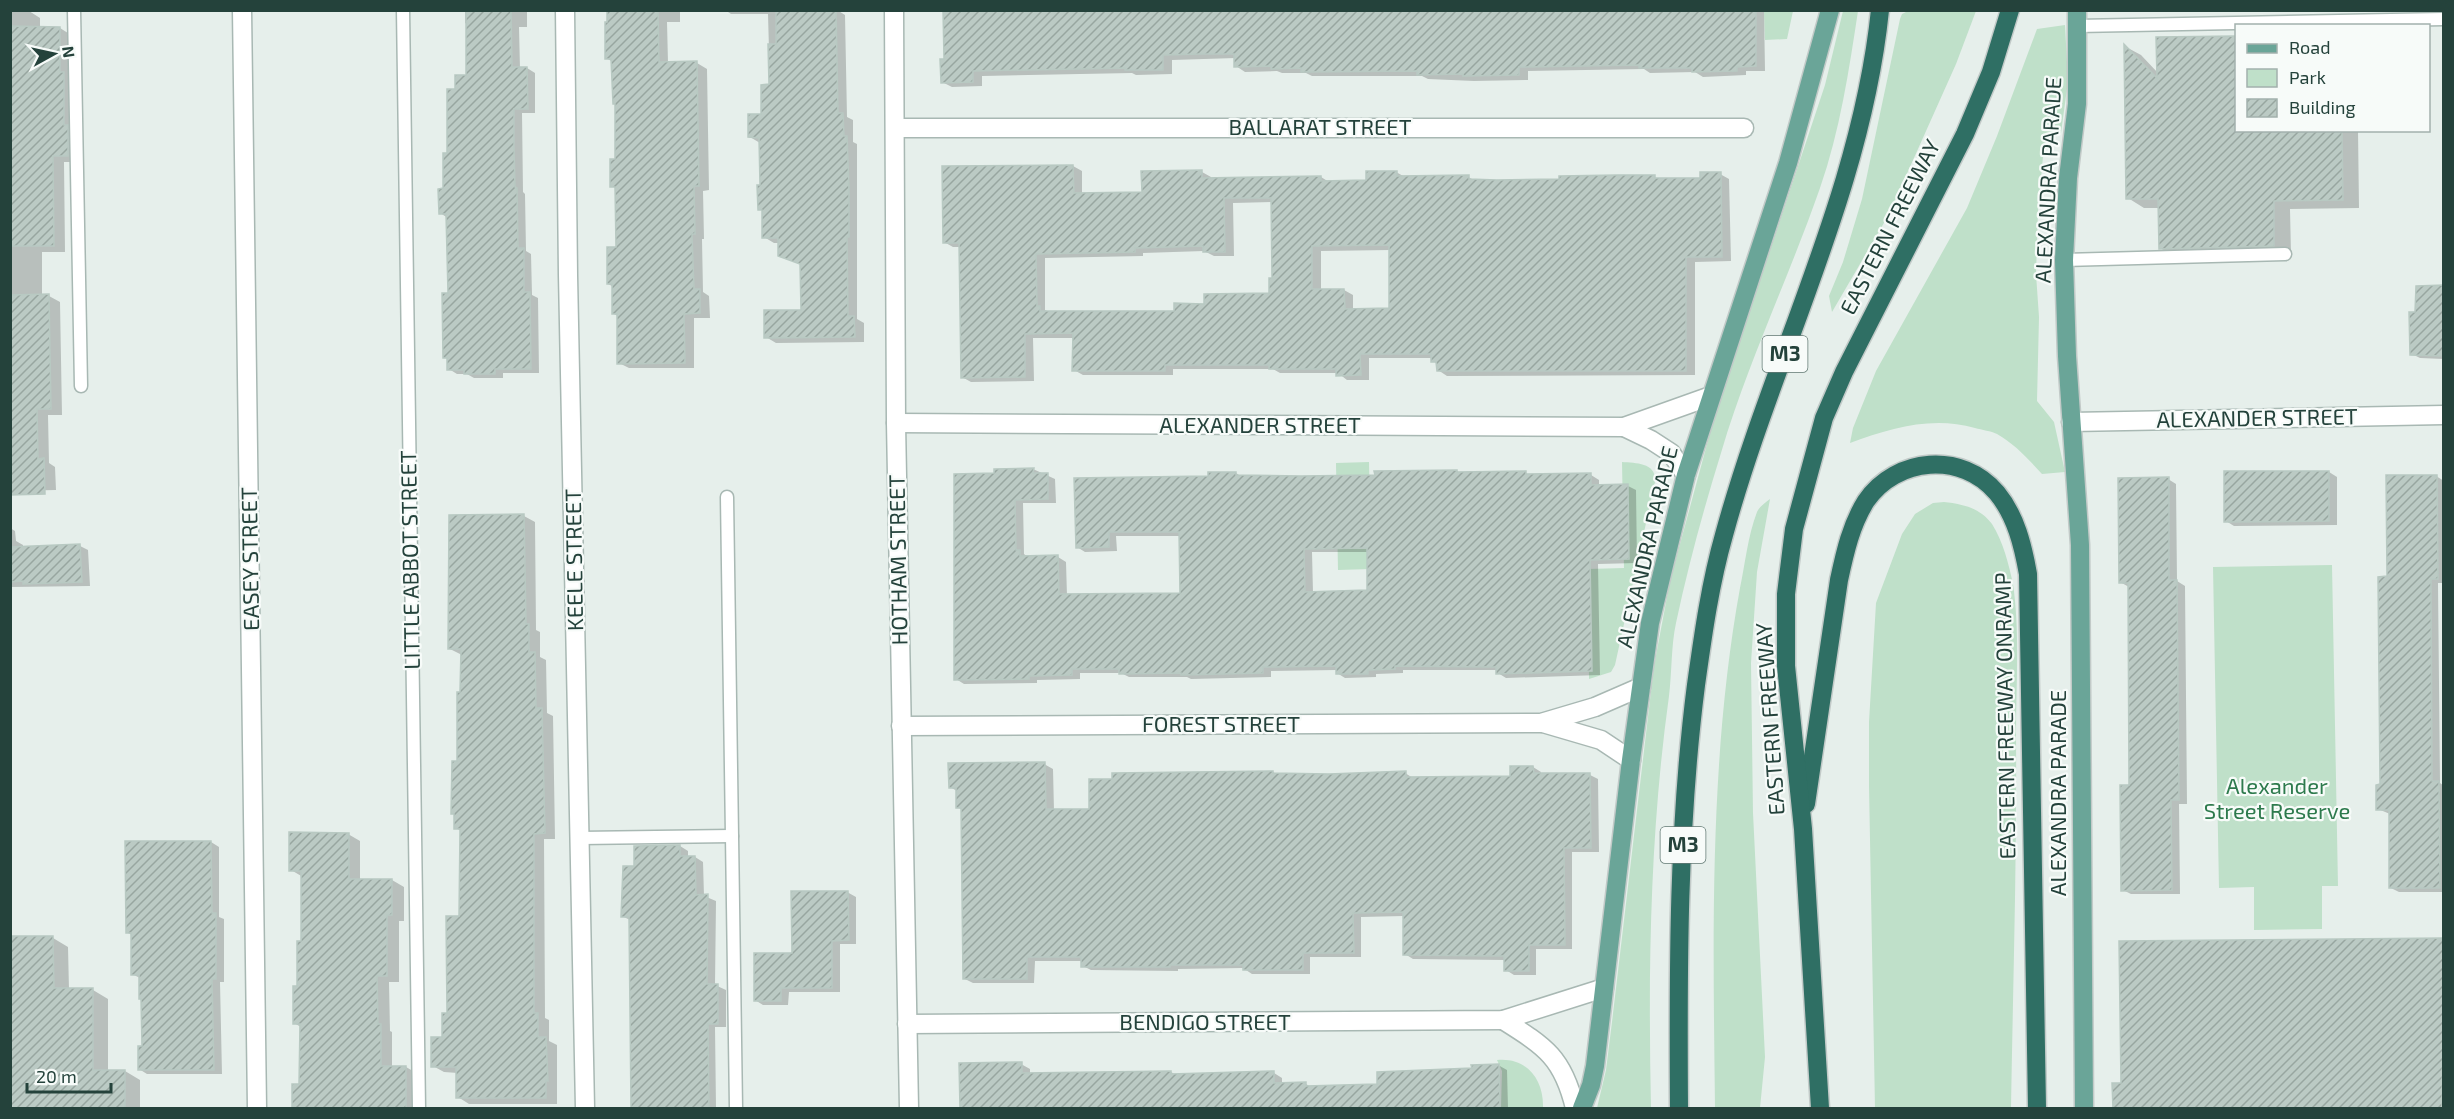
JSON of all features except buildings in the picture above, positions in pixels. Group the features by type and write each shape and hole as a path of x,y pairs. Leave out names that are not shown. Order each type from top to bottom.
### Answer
{"highway":[{"name":"EASTERN FREEWAY","path":"1679,1108 1683,826 1689,738 1705,622 1724,536 1758,428 1817,268 1854,152 1869,87 1880,10"},
{"name":"EASTERN FREEWAY","path":"1820,1108 1803,829 1786,666 1786,594 1794,529 1824,418 1844,372 1965,134 1991,72 2010,10"},
{"name":"EASTERN FREEWAY ONRAMP","path":"1803,829 1839,580 1846,548 1858,516 1876,489 1893,475 1905,470 1916,466 1941,464 1969,471 1991,486 2007,508 2020,538 2028,574 2037,1108"}],"main road":[{"name":"ALEXANDRA PARADE","path":"1582,1108 1592,1085 1595,1066 1631,760 1650,623 1686,476 1788,163 1830,10"},
{"name":"ALEXANDRA PARADE","path":"2077,18 2077,104 2067,187 2064,260 2080,545 2084,1108"}],"street":[{"name":"EASEY STREET","path":"242,10 257,1108"},
{"name":"KEELE STREET","path":"565,10 567,275 585,1108"},
{"name":"HOTHAM STREET","path":"894,10 896,423 909,1108"},
{"name":"BALLARAT STREET","path":"896,128 1744,128"},
{"name":"ALEXANDER STREET","path":"896,423 1624,427 1711,396"},
{"name":"ALEXANDER STREET","path":"2072,422 2444,415"},
{"name":"ALEXANDER STREET","path":"1624,427 1671,453 1686,476"},
{"name":"FOREST STREET","path":"1541,723 1595,706 1641,687"},
{"name":"FOREST STREET","path":"901,726 1541,723 1601,740 1631,760"},
{"name":"BENDIGO STREET","path":"907,1024 1503,1020 1604,988"},
{"path":"1503,1020 1526,1035 1562,1068 1575,1108"}],"lane":[{"path":"74,10 81,386"},
{"name":"LITTLE ABBOT STREET","path":"403,10 419,1108"},
{"path":"2077,18 2444,19"},
{"path":"2064,260 2285,254"},
{"path":"727,497 736,1108"},
{"path":"580,838 732,836"}],"green space":[{"path":"1764,11 1793,11 1787,39 1765,40"},
{"path":"1843,11 1858,11 1833,145 1808,221 1732,419 1697,537 1674,632 1654,850 1650,953 1651,1108 1597,1108 1606,1070 1654,666 1670,581 1713,422 1825,85"},
{"path":"1908,11 1976,11 1956,64 1888,216 1832,312 1829,296 1843,262 1862,199 1900,19 1902,14"},
{"path":"2065,25 2068,81 2061,133 2044,146 2038,210 2036,274 2039,317 2037,401 2054,422 2065,472 2042,474 2004,438 1989,431 1959,425 1943,423 1912,425 1850,443 1853,428 1876,371 1967,208 2037,29"},
{"path":"1369,462 1371,569 1338,570 1336,463"},
{"path":"1622,462 1645,465 1653,471 1655,482 1615,665 1611,672 1589,679 1588,569 1624,568"},
{"path":"1770,499 1757,572 1751,663 1753,813 1765,1057 1760,1108 1715,1108 1715,847 1723,717 1730,652 1749,540 1758,510"},
{"path":"1944,502 1971,508 1982,514 1992,524 2007,561 2015,602 2016,828 2011,1108 1875,1108 1869,722 1876,603 1902,534 1915,514 1933,503"},
{"name":"Alexander Street Reserve","path":"2332,565 2338,886 2322,886 2322,929 2254,930 2254,887 2219,888 2213,567"},
{"path":"1497,1060 1517,1062 1532,1072 1540,1088 1543,1108 1501,1108 1502,1071"}]}
